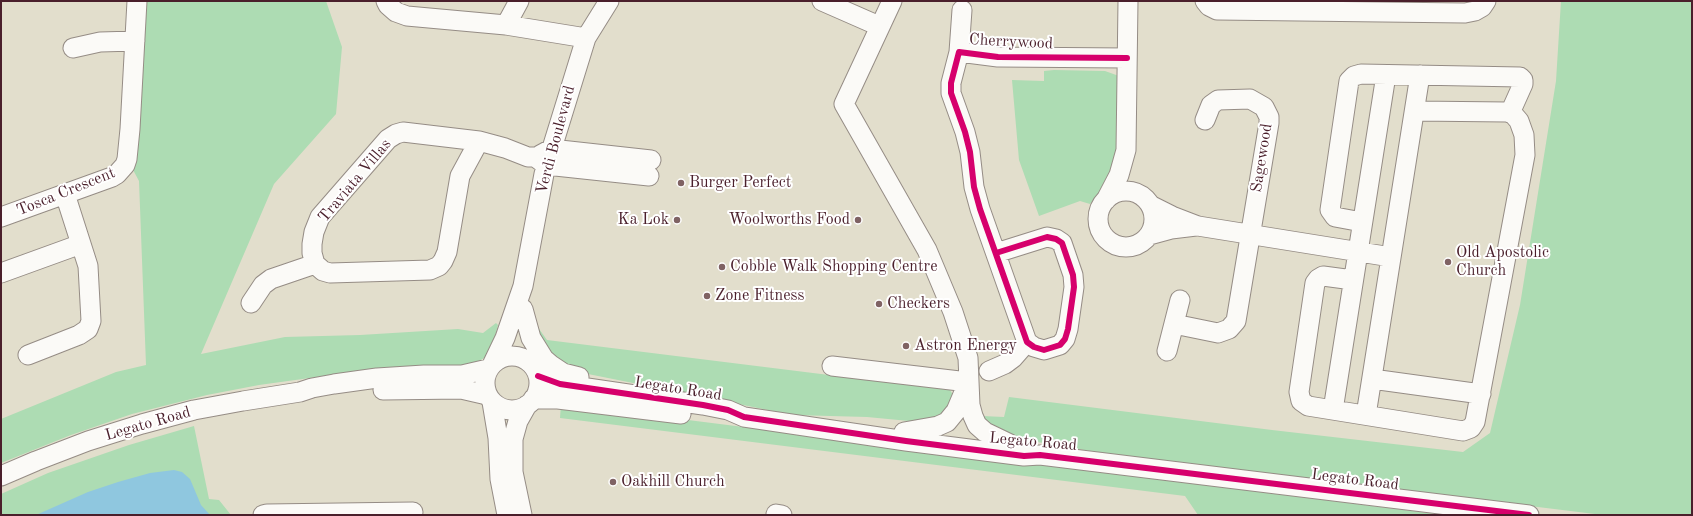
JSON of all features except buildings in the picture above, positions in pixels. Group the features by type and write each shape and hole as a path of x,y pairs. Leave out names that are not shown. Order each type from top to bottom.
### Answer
{"street":[{"name":"Tosca Crescent","path":"1,217 117,174 125,165 130,129 137,1"},
{"path":"386,1 388,5 396,12 407,16 506,25 586,38"},
{"path":"506,25 519,1"},
{"name":"Verdi Boulevard","path":"526,361 522,337 523,286 544,157 586,38 609,1"},
{"path":"822,1 879,26"},
{"path":"892,1 879,26 844,104 927,250 953,312 968,358 970,406 977,425 985,432 1010,444"},
{"path":"1126,150 1133,176 1152,211 1154,224 1149,235 1143,241 1132,246 1119,246 1112,243 1100,231 1098,215 1119,175 1126,150 1128,1"},
{"path":"1205,1 1209,6 1217,10 1465,13 1482,7 1486,1"},
{"name":"Cherrywood","path":"962,10 959,52 951,82 951,93 966,138 978,202 1027,342"},
{"path":"73,48 100,42 135,40"},
{"name":"Cherrywood","path":"959,52 998,57 1127,58"},
{"path":"1362,222 1336,217 1330,210 1350,82 1354,76 1357,74 1520,77 1523,80 1523,84 1510,113"},
{"path":"1333,410 1386,75"},
{"path":"1366,415 1420,75"},
{"name":"Sagewood","path":"1174,324 1218,333 1229,329 1236,321 1269,123 1267,112 1260,103 1250,99 1218,100 1211,105 1205,120"},
{"path":"1353,280 1324,276 1318,279 1315,284 1299,395 1300,401 1305,405 1333,410 1467,430 1471,428 1475,422 1525,156 1525,145 1521,125 1516,117 1510,113 1415,111"},
{"name":"Traviata Villas","path":"315,264 312,253 312,244 314,232 320,217 388,139 396,134 403,132 479,141 505,148 528,157 544,157 650,168"},
{"path":"251,303 263,285 271,279 315,264 323,271 330,273 430,270 439,266 447,252 460,176 479,141"},
{"path":"1106,200 1112,195 1126,192 1145,200 1172,216 1198,226 1391,257"},
{"path":"28,355 79,335 88,329 91,321 88,266 65,194"},
{"path":"1149,235 1171,229 1198,226"},
{"path":"988,371 1005,364 1013,358 1027,342 1034,347 1044,350 1060,345 1065,339 1074,287 1073,275 1062,243 1056,239 1046,237 996,253"},
{"path":"1,273 81,244"},
{"name":"Verdi Boulevard","path":"491,366 505,338 523,286"},
{"path":"1167,351 1180,300"},
{"path":"523,309 531,338 541,354 551,365 563,373 627,388 639,395"},
{"path":"507,515 500,479 498,438 490,399 484,384 491,366 500,359 516,356 526,361 534,369 538,376 539,384 518,421 512,439 513,472 522,515"},
{"name":"Legato Road","path":"1,476 64,450 142,424 208,408 300,392 334,384 377,378 424,375 462,375 491,366"},
{"path":"832,366 968,382"},
{"name":"Legato Road","path":"538,376 560,384 722,409 744,417 850,432 1024,456 1040,455 1530,515"},
{"path":"1372,379 1480,394"},
{"path":"904,432 938,426 947,422 956,411 968,382"},
{"name":"Legato Road","path":"300,392 314,394 375,390 461,389 490,399"},
{"path":"490,399 504,409 511,410 520,409 530,402"},
{"name":"Legato Road","path":"530,402 558,399 723,419 744,417"},
{"name":"Legato Road","path":"850,432 881,429 1010,444 1028,448 1040,455"},
{"path":"263,515 413,512"}],"green space":[{"path":"144,1 326,1 342,47 336,114 274,184 201,354 285,337 360,335 458,329 483,333 496,323 498,325 492,347 484,358 478,362 465,366 402,367 368,370 259,385 207,395 132,414 71,435 1,463 1,419 116,372 146,365 139,181 131,166"},
{"path":"1561,1 1692,1 1692,515 1603,515 1107,454 1003,436 992,431 982,416 1004,417 1009,397 1463,452 1490,433 1520,305 1556,81"},
{"path":"1044,71 1105,71 1119,76 1119,160 1101,190 1090,204 1080,201 1039,216 1019,160 1012,80 1044,81"},
{"path":"537,326 547,340 950,390 953,395 950,410 930,423 867,417 793,415 578,372 557,360 542,343"},
{"path":"561,404 1444,515 1198,515 1185,496 560,418"},
{"path":"194,426 209,499 219,500 231,515 1,515 1,494 48,473 129,445"}],"water":[{"path":"174,470 182,472 190,479 201,505 210,515 36,515 88,492 118,482 150,473"}],"cycle path":[{"path":"996,253 1047,237 1056,239 1062,243 1073,275 1074,287 1068,329 1065,339 1060,345 1044,350 1034,347 1027,342 980,209 974,187 970,152 965,132 951,93 951,83 959,52 998,57 1127,58"},
{"path":"538,376 560,384 703,405 728,410 744,417 906,441 1024,456 1040,455 1529,515"}],"place":[{"name":"Burger Perfect","path":"681,183"},
{"name":"Ka Lok","path":"677,220"},
{"name":"Woolworths Food","path":"858,220"},
{"name":"Old Apostolic Church","path":"1448,262"},
{"name":"Cobble Walk Shopping Centre","path":"722,267"},
{"name":"Zone Fitness","path":"707,296"},
{"name":"Checkers","path":"879,304"},
{"name":"Astron Energy","path":"906,346"},
{"name":"Oakhill Church","path":"613,482"}]}
